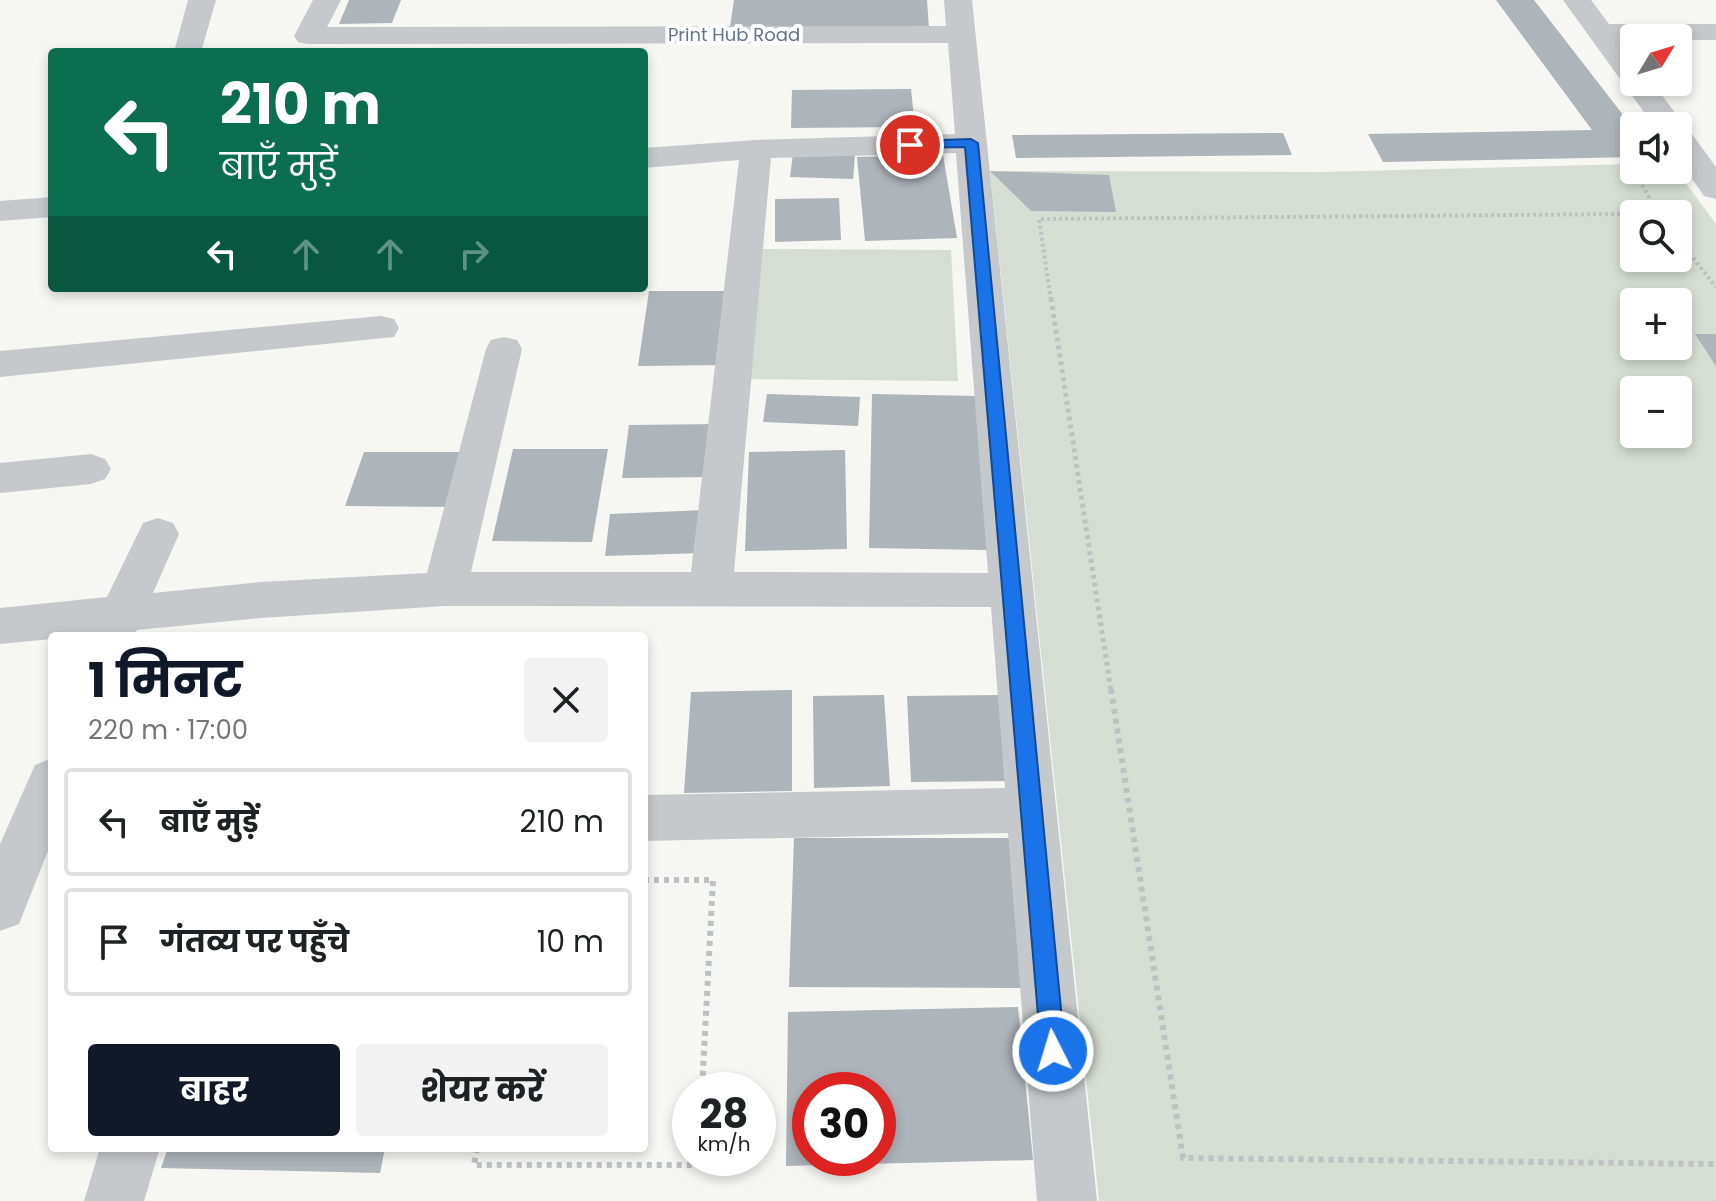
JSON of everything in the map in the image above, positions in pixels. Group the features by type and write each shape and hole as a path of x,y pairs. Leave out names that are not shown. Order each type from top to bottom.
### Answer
{"street":[{"path":"189,48 202,0"},
{"name":"Print Hub Road","path":"327,0 308,36 514,44 714,23 960,17"},
{"path":"1577,0 1620,58"},
{"path":"960,17 1067,1201"},
{"path":"1601,32 1716,32"},
{"path":"1692,137 1716,136"},
{"path":"648,158 756,149 971,143"},
{"path":"711,590 756,149"},
{"path":"1692,156 1716,189"},
{"path":"0,211 48,207"},
{"path":"0,364 381,328"},
{"path":"445,589 504,349"},
{"path":"0,478 91,469"},
{"path":"116,626 158,534"},
{"path":"0,626 116,626 261,600 445,589 1011,590"},
{"path":"0,906 48,790"},
{"path":"648,818 1031,810"},
{"path":"114,1201 129,1152"}],"path":[{"path":"1642,185 1651,200"},
{"path":"1620,214 1039,219 1183,1158 1716,1164"},
{"path":"1692,257 1716,287"},
{"path":"648,880 713,880 703,1072"},
{"path":"476,1152 474,1165 672,1165"}],"shaded area":[{"path":"1620,164 1620,184 1686,184 1716,224 1716,1201 1099,1201 990,171 1321,172"},
{"path":"760,249 951,250 958,381 747,379"}],"building":[{"path":"349,0 401,0 392,23 339,24"},
{"path":"734,0 927,0 929,28 730,27"},
{"path":"1496,0 1534,0 1621,112 1620,157 1383,162 1368,134 1592,130"},
{"path":"911,89 915,127 791,128 792,90"},
{"path":"1283,133 1292,155 1016,158 1012,135"},
{"path":"793,153 855,155 853,179 790,177"},
{"path":"943,155 957,238 865,241 857,157"},
{"path":"990,171 1109,175 1116,212 1031,211"},
{"path":"839,198 841,240 775,242 775,199"},
{"path":"649,291 732,291 727,365 638,366"},
{"path":"1695,334 1716,334 1716,366"},
{"path":"767,394 860,397 858,426 763,422"},
{"path":"872,394 977,396 987,550 869,548"},
{"path":"720,424 716,477 622,478 629,425"},
{"path":"513,449 608,449 592,542 492,541"},
{"path":"845,450 847,549 745,551 749,452"},
{"path":"364,452 471,452 456,507 345,506"},
{"path":"706,510 704,553 605,556 610,514"},
{"path":"792,690 792,791 684,793 691,692"},
{"path":"884,695 890,786 814,788 813,696"},
{"path":"1002,695 1011,781 911,782 907,696"},
{"path":"794,838 1009,838 1021,988 789,987"},
{"path":"1018,1007 1033,1160 896,1163 896,1072 792,1072 792,1166 786,1166 788,1012"},
{"path":"167,1152 384,1152 380,1173 161,1168"}],"route":[{"path":"910,145 971,143 1053,1051"}]}
